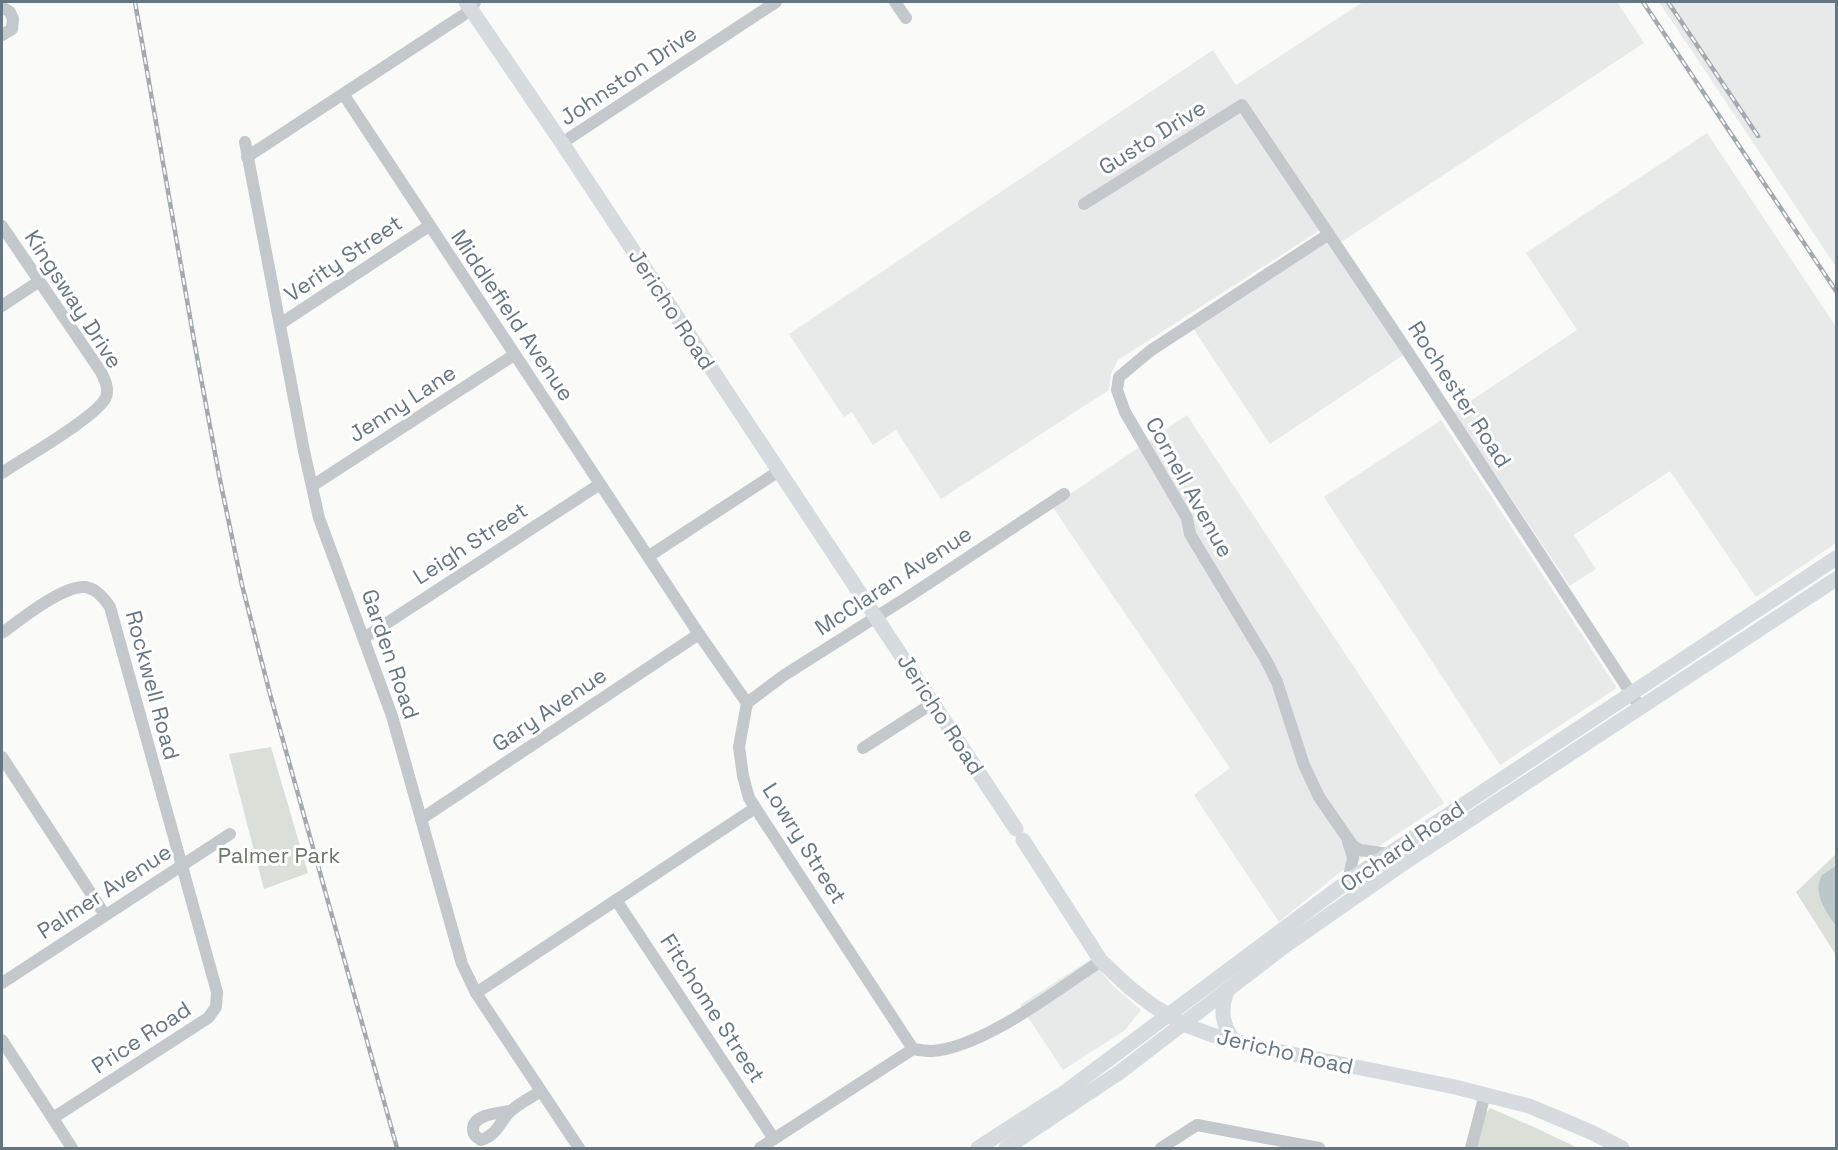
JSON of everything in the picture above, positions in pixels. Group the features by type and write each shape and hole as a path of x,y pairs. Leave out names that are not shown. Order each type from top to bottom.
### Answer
{"main road":[{"name":"Jericho Road","path":"471,4 1020,834 1101,961 1130,988 1168,1015 1183,1024 1212,1035 1281,1053 1485,1094 1529,1106 1591,1132 1623,1149"},
{"name":"Orchard Road","path":"978,1149 1065,1092 1348,881 1836,558"},
{"name":"Orchard Road","path":"1006,1149 1120,1072 1286,945 1401,865 1836,579"},
{"path":"1227,991 1222,1005 1222,1019 1233,1040"}],"street":[{"name":"Johnston Drive","path":"562,143 777,2"},
{"path":"895,2 906,18"},
{"path":"247,157 344,95 471,4"},
{"path":"2,7 10,12 14,24 12,29 2,35"},
{"name":"Middlefield Avenue","path":"344,95 649,556"},
{"name":"Gusto Drive","path":"1084,204 1242,105"},
{"name":"Rochester Road","path":"1242,105 1640,708"},
{"name":"Garden Road","path":"245,142 319,518 392,716 462,964 476,993 579,1149"},
{"name":"Kingsway Drive","path":"2,226 106,382 106,396 99,406 69,429 2,473"},
{"name":"Verity Street","path":"280,324 429,226"},
{"name":"Cornell Avenue","path":"1329,234 1150,351 1119,377 1117,390 1125,412 1187,518 1190,534 1277,682 1304,765 1319,797 1347,840 1353,858 1348,881"},
{"path":"2,306 38,282"},
{"name":"Jenny Lane","path":"312,486 514,355"},
{"path":"747,703 649,556 779,471"},
{"name":"Leigh Street","path":"364,638 600,484"},
{"name":"McClaran Avenue","path":"747,703 783,676 876,618 1064,494"},
{"name":"Rockwell Road","path":"2,633 61,592 84,587 104,597 110,607 181,865"},
{"name":"Gary Avenue","path":"421,819 699,634"},
{"name":"Lowry Street","path":"747,703 739,747 749,798 914,1049"},
{"path":"863,748 933,703"},
{"path":"2,757 105,915"},
{"path":"476,993 755,808"},
{"name":"Palmer Avenue","path":"2,983 230,834"},
{"path":"1347,840 1360,850 1388,854"},
{"name":"Price Road","path":"53,1118 204,1021 216,1007 217,992 181,865"},
{"name":"Fitchome Street","path":"616,900 774,1139"},
{"path":"760,1149 914,1049 932,1051 952,1047 983,1036 1007,1023 1101,961"},
{"path":"2,1041 72,1149"},
{"path":"510,1111 541,1091"},
{"path":"1471,1149 1485,1094"},
{"path":"1161,1149 1197,1125 1319,1149"}],"shaded area":[{"path":"1363,2 1617,2 1644,43 1340,243 1328,225 1118,360 1111,374 1109,390 941,499 896,430 873,445 852,412 844,417 789,334 1213,50 1236,85"},
{"path":"1659,2 1836,2 1836,267"},
{"path":"1707,133 1836,327 1836,543 1756,597 1670,471 1574,535 1596,569 1570,586 1454,412 1577,330 1526,253"},
{"path":"1327,238 1405,354 1270,444 1193,328"},
{"path":"1187,415 1444,803 1339,873 1279,922 1194,795 1230,768 1052,506"},
{"path":"1441,420 1617,688 1500,765 1324,497"},
{"path":"1836,866 1836,926 1819,895 1819,882 1822,875"},
{"path":"1091,959 1112,985 1141,1010 1124,1031 1063,1070 1020,1005"}],"green space":[{"name":"Palmer Park","path":"271,747 308,873 264,889 229,754"},
{"path":"1836,854 1836,955 1796,892"},
{"path":"1490,1108 1578,1148 1475,1148 1482,1119"}],"railway":[{"path":"135,2 195,346 242,585 270,694 397,1148"},
{"path":"1643,2 1836,291"},
{"path":"1668,2 1758,136"}]}
